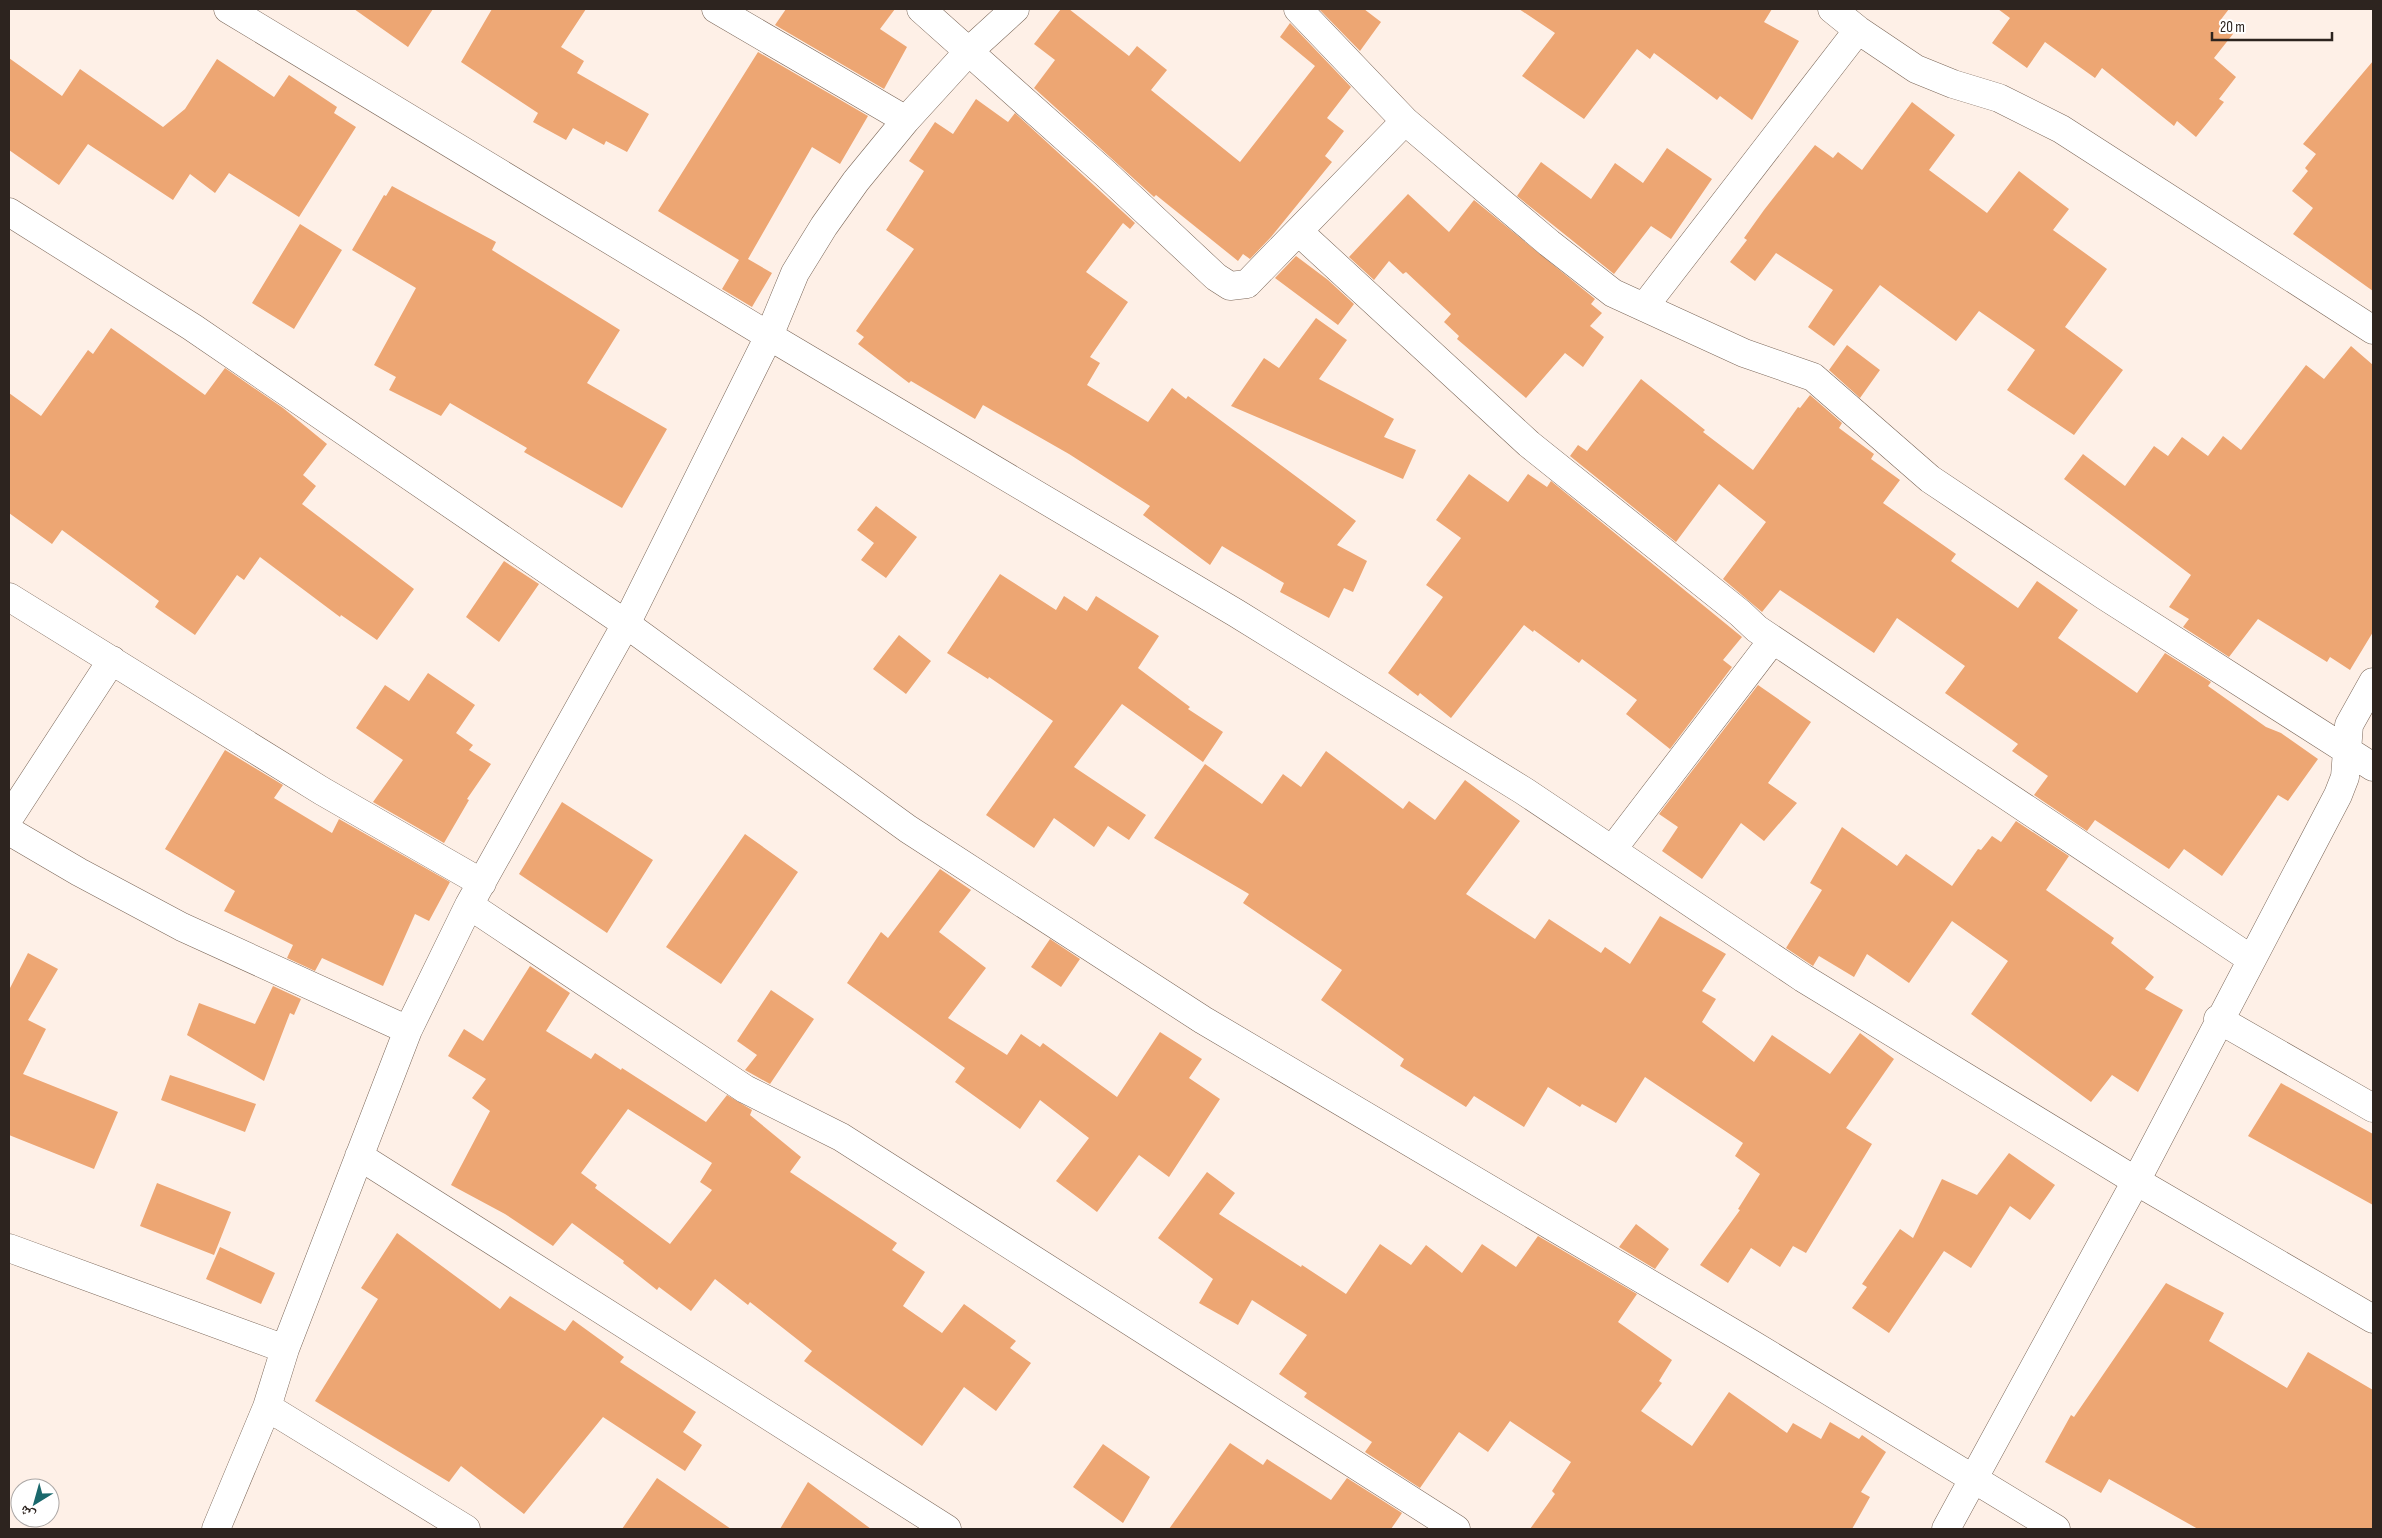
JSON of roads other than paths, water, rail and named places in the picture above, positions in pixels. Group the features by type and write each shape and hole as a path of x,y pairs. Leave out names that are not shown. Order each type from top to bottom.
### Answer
{"street":[{"path":"228,9 769,336 1236,613 1524,792 1803,978 2136,1181 2373,1319"},
{"path":"716,9 906,120"},
{"path":"922,9 1216,278 1230,286 1247,284 1405,120"},
{"path":"216,1529 267,1407 285,1349 408,1030 475,894 626,624 769,336 796,273 824,226 856,181 906,120 969,51 1014,9"},
{"path":"1298,9 1405,120 1549,243 1613,293 1744,353 1814,377 1930,479 2105,596 2373,767"},
{"path":"1832,9 1858,30 1916,68 1953,84 1999,98 2061,129 2373,330"},
{"path":"1644,306 1858,30"},
{"path":"9,212 192,328 626,624 908,830 1203,1020 1750,1342 2056,1529"},
{"path":"1299,232 1530,444 1772,640 2251,959"},
{"path":"9,597 322,791 475,894 745,1089 841,1137 1456,1529"},
{"path":"1612,850 1772,640"},
{"path":"9,818 112,660"},
{"path":"1946,1529 2136,1181 2218,1019 2338,796 2345,777 2349,725 2373,682"},
{"path":"9,831 79,872 182,927 408,1030"},
{"path":"2218,1019 2373,1108"},
{"path":"359,1156 947,1529"},
{"path":"9,1248 285,1349"},
{"path":"267,1407 466,1529"}]}
